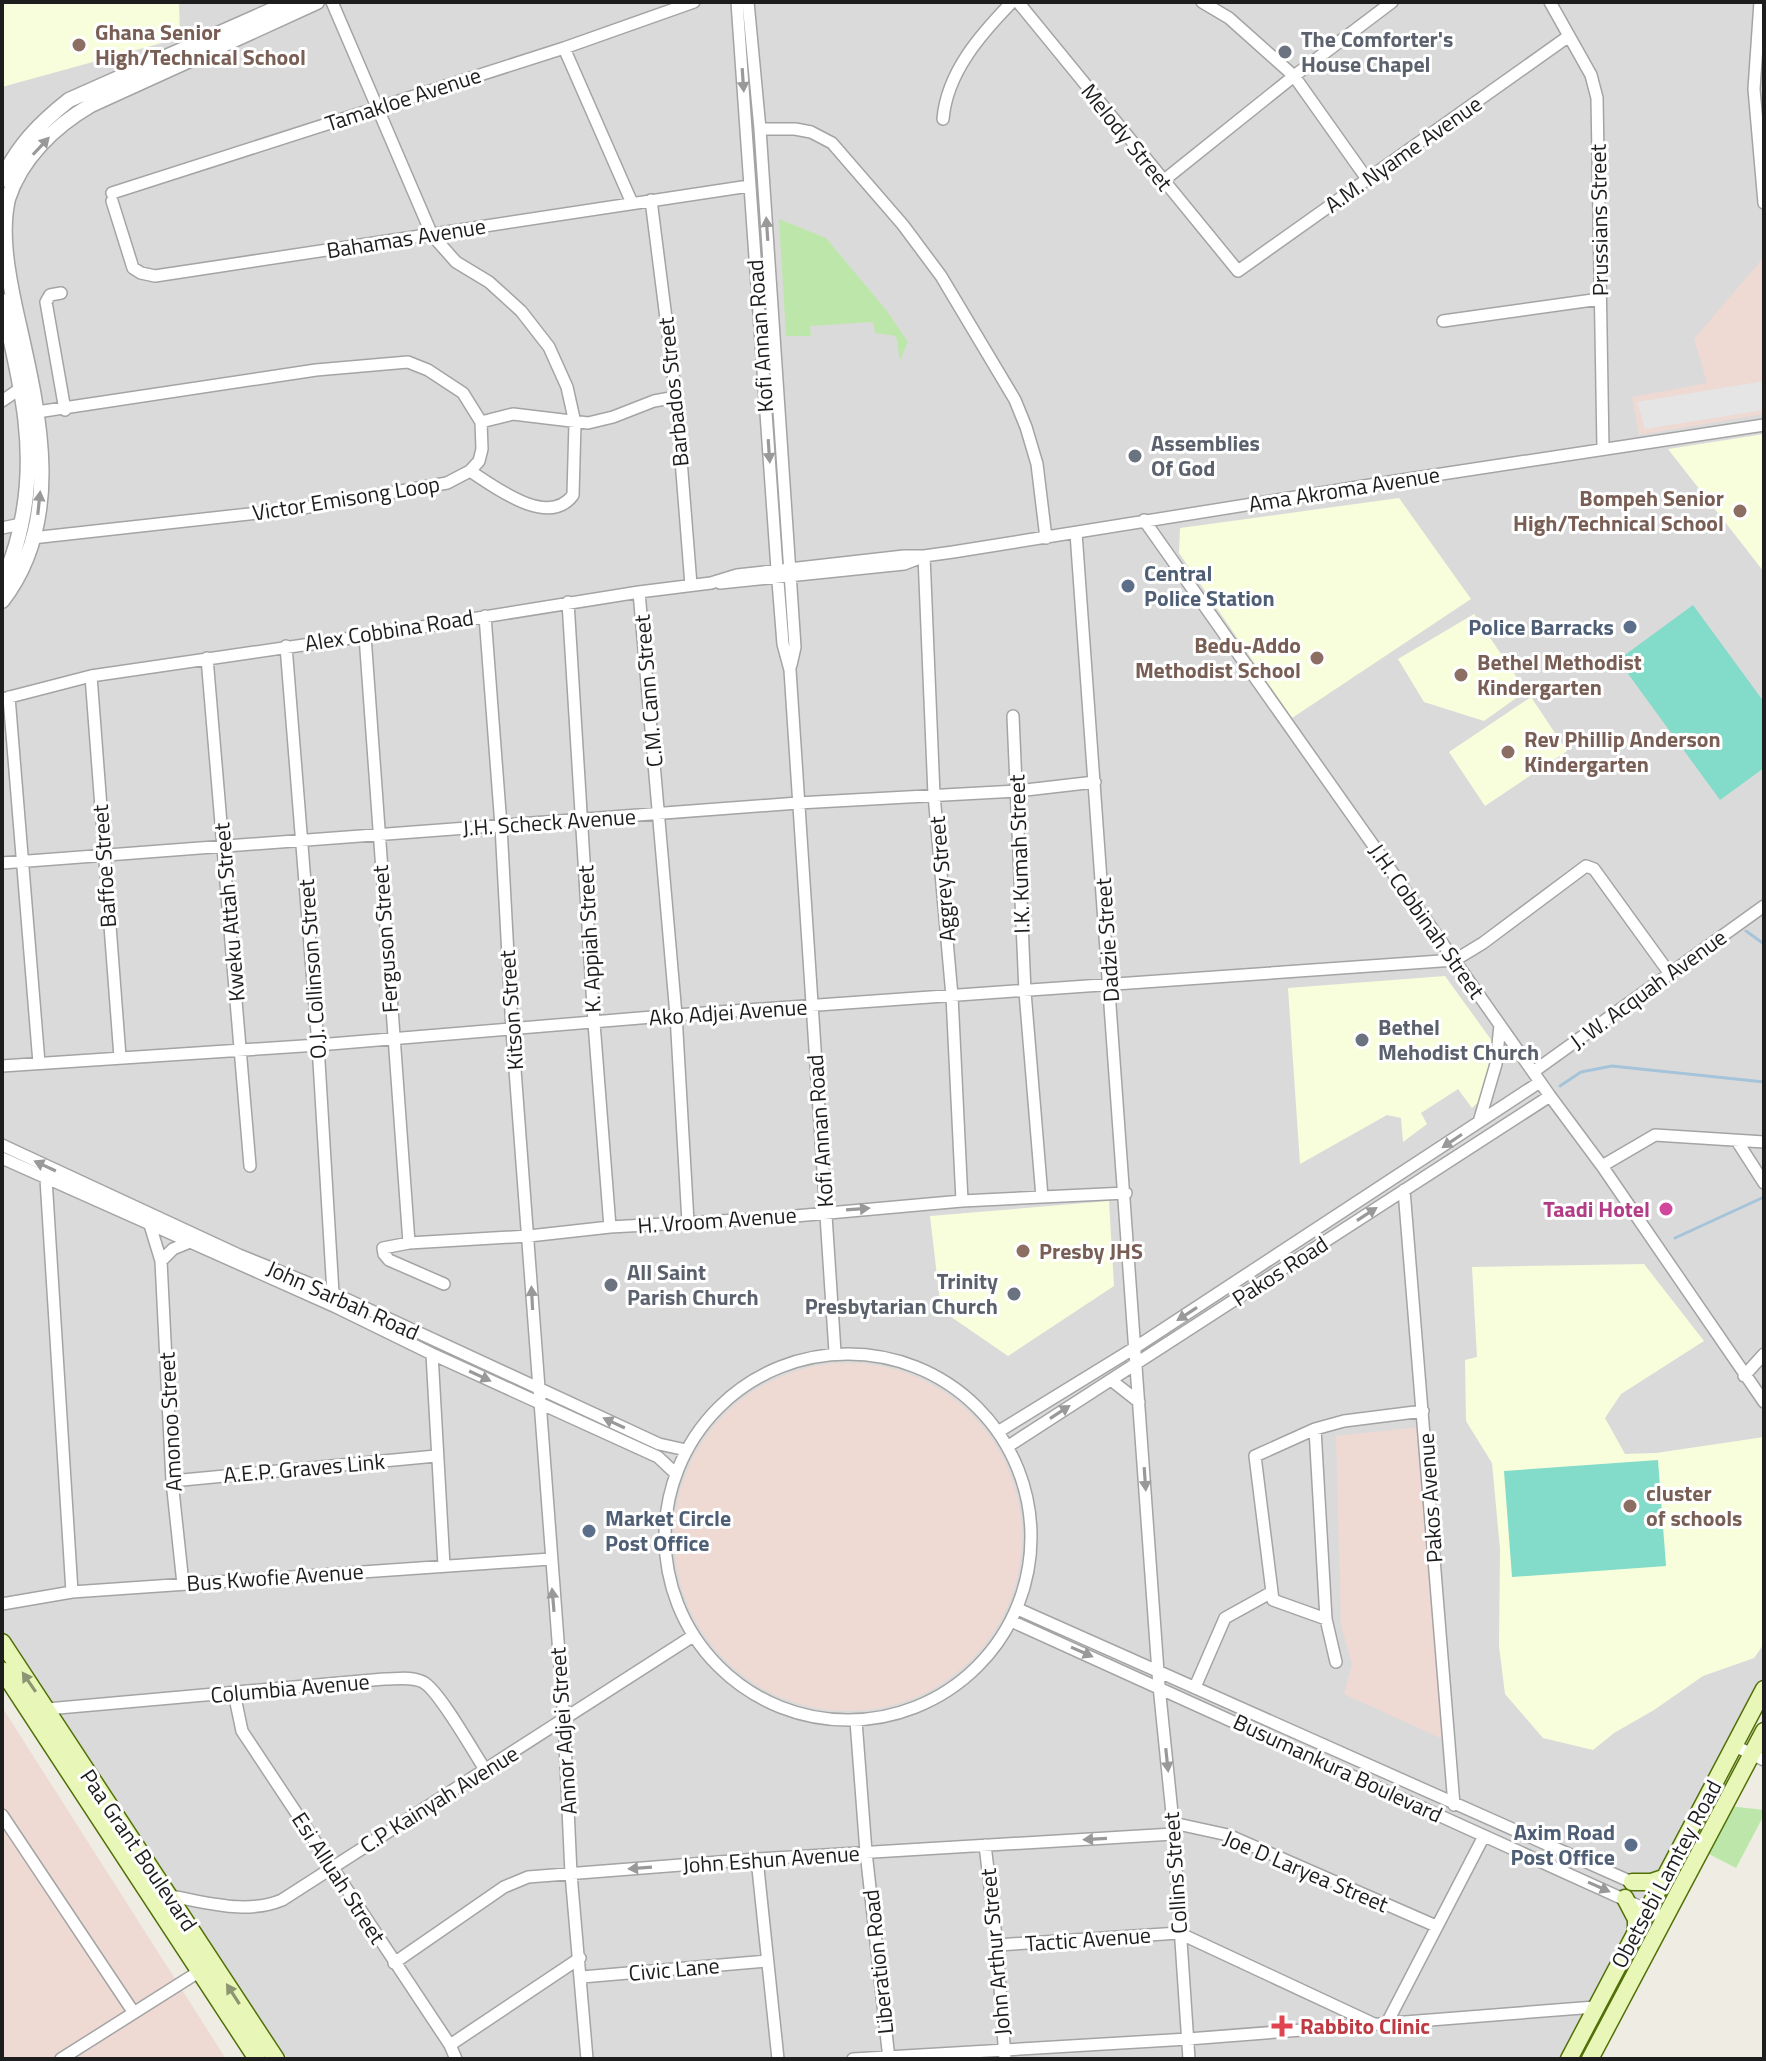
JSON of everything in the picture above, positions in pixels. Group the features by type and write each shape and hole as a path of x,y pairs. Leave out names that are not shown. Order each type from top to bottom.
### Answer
{"main road":[{"name":"Paa Grant Boulevard","path":"2,1642 47,1709 78,1772 257,2059"},
{"name":"Paa Grant Boulevard","path":"2,1670 170,1896 276,2059"},
{"name":"Obetsebi Lamtey Road","path":"1569,2059 1764,1689"},
{"name":"Obetsebi Lamtey Road","path":"1590,2059 1674,1900 1758,1757 1764,1731"},
{"path":"1632,1882 1651,1882 1666,1877"},
{"path":"1625,1898 1636,1919 1636,1933"}],"street":[{"path":"2,180 25,140 42,121 69,100 290,2"},
{"path":"2,601 24,562 38,518 42,464 37,412 7,268 4,220 7,200 22,169 52,134 91,105 317,2"},
{"path":"332,2 432,235 449,255 489,282 536,328 549,347 567,387 575,423 573,495 569,501 537,507 518,501 470,471"},
{"name":"Tamakloe Avenue","path":"112,197 694,2"},
{"name":"Kofi Annan Road","path":"737,2 749,186 783,573"},
{"name":"Kofi Annan Road","path":"748,2 760,129 783,573 783,644 790,670 835,1352"},
{"path":"943,119 945,101 972,46 1015,2"},
{"name":"Melody Street","path":"1015,2 1238,271"},
{"path":"1202,2 1229,18 1294,76 1367,179"},
{"path":"1163,181 1392,2"},
{"name":"Prussians Street","path":"1550,2 1591,75 1597,98 1603,448"},
{"path":"1760,2 1754,89 1764,203"},
{"name":"A.M. Nyame Avenue","path":"1238,271 1569,36"},
{"path":"564,48 632,203"},
{"path":"760,129 811,132 832,143 903,225 941,276 1007,387 1026,427 1037,464 1046,538"},
{"name":"Bahamas Avenue","path":"112,197 133,268 155,276 749,186"},
{"name":"Barbados Street","path":"651,200 676,397 691,585"},
{"path":"61,293 50,295 46,302 65,410"},
{"path":"1443,321 1600,299"},
{"path":"2,301 29,431 29,468 21,524 3,573"},
{"path":"37,412 316,370 408,362 428,370 463,393 481,422 521,414 588,423 676,397"},
{"path":"2,401 21,388"},
{"name":"Victor Emisong Loop","path":"32,538 303,508 447,483 470,471 479,461 481,422"},
{"name":"Ama Akroma Avenue","path":"783,573 904,564 924,556 1144,520 1764,425"},
{"name":"J.H. Cobbinah Street","path":"1144,520 1602,1166 1764,1402"},
{"path":"2,528 21,524"},
{"name":"Dadzie Street","path":"1076,533 1136,1347"},
{"name":"Aggrey Street","path":"924,556 934,795 952,996 962,1201"},
{"name":"Alex Cobbina Road","path":"5,698 91,676 365,636 568,602 711,583 737,575 783,573"},
{"name":"C.M. Cann Street","path":"639,592 676,1015 688,1222"},
{"name":"K. Appiah Street","path":"568,602 610,1227"},
{"name":"Kitson Street","path":"485,616 539,1403"},
{"name":"Ferguson Street","path":"365,636 409,1243"},
{"name":"O.J. Collinson Street","path":"286,646 318,1045 333,1293"},
{"name":"Kweku Attah Street","path":"207,658 250,1166"},
{"name":"Baffoe Street","path":"91,676 102,855 120,1057"},
{"path":"5,698 39,1063"},
{"name":"I.K. Kumah Street","path":"1013,716 1025,992 1042,1197"},
{"name":"J.H. Scheck Avenue","path":"2,863 798,803 1017,791 1095,782"},
{"path":"1455,960 1483,943 1586,866 1594,869 1670,974"},
{"name":"J. W. Acquah Avenue","path":"1536,1077 1764,906"},
{"name":"Ako Adjei Avenue","path":"2,1066 1455,960"},
{"path":"1479,1122 1496,1064 1500,1024"},
{"name":"Pakos Road","path":"1001,1430 1136,1347 1479,1122 1536,1077"},
{"name":"Pakos Road","path":"1010,1445 1550,1096"},
{"path":"1602,1166 1655,1135 1764,1142"},
{"path":"1737,1141 1764,1183"},
{"name":"John Sarbah Road","path":"2,1145 239,1255 333,1293 659,1444 686,1450"},
{"name":"John Sarbah Road","path":"2,1158 336,1307 658,1457 675,1473"},
{"path":"46,1179 72,1592"},
{"name":"Pakos Avenue","path":"1404,1190 1454,1805"},
{"name":"H. Vroom Avenue","path":"409,1243 773,1218 962,1201 1126,1193"},
{"name":"Amonoo Street","path":"150,1225 161,1261 172,1481 183,1584"},
{"path":"161,1261 181,1244 190,1242"},
{"path":"409,1243 389,1245 383,1248 384,1254 389,1260 444,1284"},
{"path":"1136,1347 1159,1686"},
{"path":"835,1352 871,1354 912,1364 949,1384 1001,1430 1010,1445 1027,1498 1031,1554 1018,1609 991,1653 953,1689 907,1712 856,1721 808,1717 764,1700 724,1673 693,1636 677,1603 667,1568 664,1531 669,1494 686,1450 706,1419 740,1387 782,1364 835,1352"},
{"path":"432,1354 444,1566"},
{"path":"1744,1376 1764,1354"},
{"path":"1111,1380 1128,1390 1139,1402"},
{"name":"Annor Adjei Street","path":"539,1403 564,1720 571,1874 587,2059"},
{"path":"1326,1619 1277,1603 1270,1593 1255,1456 1315,1429 1358,1418 1423,1411"},
{"path":"1315,1429 1326,1619 1336,1662"},
{"name":"A.E.P. Graves Link","path":"172,1481 436,1456"},
{"name":"Bus Kwofie Avenue","path":"2,1604 72,1592 550,1559"},
{"path":"1195,1687 1225,1618 1270,1593"},
{"name":"Busumankura Boulevard","path":"1018,1609 1632,1882 1653,1901 1665,1918"},
{"name":"Busumankura Boulevard","path":"1011,1621 1625,1898 1674,1900"},
{"name":"C.P Kainyah Avenue","path":"170,1896 250,1908 265,1907 282,1900 693,1636"},
{"name":"Columbia Avenue","path":"47,1709 384,1679 422,1681 437,1696 486,1771"},
{"name":"Collins Street","path":"1159,1686 1173,1829 1189,2059"},
{"name":"Esi Alluah Street","path":"234,1693 242,1731 450,2045 456,2059"},
{"name":"Liberation Road","path":"856,1721 866,1852 889,2057"},
{"path":"1735,1746 1758,1757"},
{"path":"2,1815 134,2013"},
{"name":"John Eshun Avenue","path":"394,1963 515,1881 757,1859 985,1845 1173,1829"},
{"name":"Joe D Laryea Street","path":"1173,1829 1228,1835 1436,1926"},
{"path":"1387,2023 1484,1836"},
{"name":"John Arthur Street","path":"985,1845 997,1945 1005,2055"},
{"path":"757,1859 778,2059"},
{"path":"1179,1933 1374,2024"},
{"name":"Tactic Avenue","path":"997,1945 1179,1933"},
{"path":"450,2045 580,1958"},
{"name":"Civic Lane","path":"582,1977 766,1961"},
{"path":"61,2059 200,1971"},
{"path":"853,2059 1005,2055 1595,2007"}],"shaded area":[{"path":"2,2 1764,2 1764,1688 1566,2059 273,2059 2,1641"},
{"name":"Ghana Senior High/Technical School","path":"2,2 179,2 180,38 2,87"},
{"path":"1764,257 1764,414 1639,435 1632,397 1707,383 1694,339"},
{"path":"1764,381 1764,410 1645,429 1637,402"},
{"name":"Bompeh Senior High/Technical School","path":"1764,434 1764,572 1668,449"},
{"name":"Bedu-Addo Methodist School","path":"1399,498 1471,599 1292,718 1179,553 1180,528"},
{"path":"1693,605 1764,702 1764,768 1720,800 1618,660"},
{"name":"Bethel Methodist Kindergarten","path":"1474,614 1526,691 1484,721 1424,702 1398,659"},
{"name":"Rev Phillip Anderson Kindergarten","path":"1531,697 1567,751 1485,806 1449,752"},
{"path":"1445,976 1492,1041 1487,1094 1472,1108 1458,1089 1421,1113 1427,1124 1403,1142 1401,1118 1387,1115 1300,1164 1288,988"},
{"name":"Presby JHS","path":"1109,1201 1114,1286 1008,1356 941,1310 930,1216"},
{"name":"cluster of schools","path":"1644,1264 1704,1341 1621,1394 1605,1418 1625,1454 1656,1453 1764,1437 1764,1644 1754,1658 1703,1676 1593,1750 1543,1738 1505,1694 1499,1646 1500,1549 1492,1463 1466,1421 1465,1360 1477,1357 1472,1267"},
{"path":"848,1363 882,1367 914,1377 944,1393 971,1414 992,1441 1008,1471 1018,1503 1022,1537 1018,1571 1008,1603 992,1633 971,1660 944,1681 914,1697 882,1707 848,1711 814,1707 782,1697 752,1681 725,1660 704,1633 688,1603 678,1571 674,1537 678,1503 688,1471 704,1441 725,1414 752,1393 782,1377 814,1367"},
{"path":"1420,1427 1449,1742 1344,1694 1352,1664 1341,1625 1336,1436"},
{"path":"1658,1460 1666,1566 1512,1577 1504,1471"},
{"path":"2,1707 226,2059 2,2059"}],"green space":[{"path":"779,219 826,238 887,311 908,342 900,360 896,336 875,333 873,322 810,326 811,336 786,336"},
{"path":"1729,1806 1764,1810 1736,1868 1705,1852"}],"waterway":[{"path":"1746,931 1764,944"},
{"path":"1560,1086 1581,1072 1612,1066 1764,1082"},
{"path":"1675,1238 1764,1197"}],"place":[{"name":"Ghana Senior High/Technical School","path":"79,45"},
{"name":"The Comforter's House Chapel","path":"1285,52"},
{"name":"Assemblies Of God","path":"1135,456"},
{"name":"Bompeh Senior High/Technical School","path":"1740,511"},
{"name":"Central Police Station","path":"1128,586"},
{"name":"Police Barracks","path":"1630,627"},
{"name":"Bedu-Addo Methodist School","path":"1317,658"},
{"name":"Bethel Methodist Kindergarten","path":"1461,675"},
{"name":"Rev Phillip Anderson Kindergarten","path":"1508,752"},
{"name":"Bethel Mehodist Church","path":"1362,1040"},
{"name":"Taadi Hotel","path":"1666,1209"},
{"name":"Presby JHS","path":"1023,1251"},
{"name":"All Saint Parish Church","path":"611,1285"},
{"name":"Trinity Presbytarian Church","path":"1014,1294"},
{"name":"cluster of schools","path":"1630,1506"},
{"name":"Market Circle Post Office","path":"589,1531"},
{"name":"Axim Road Post Office","path":"1631,1845"},
{"name":"Rabbito Clinic","path":"1282,2026"}]}
